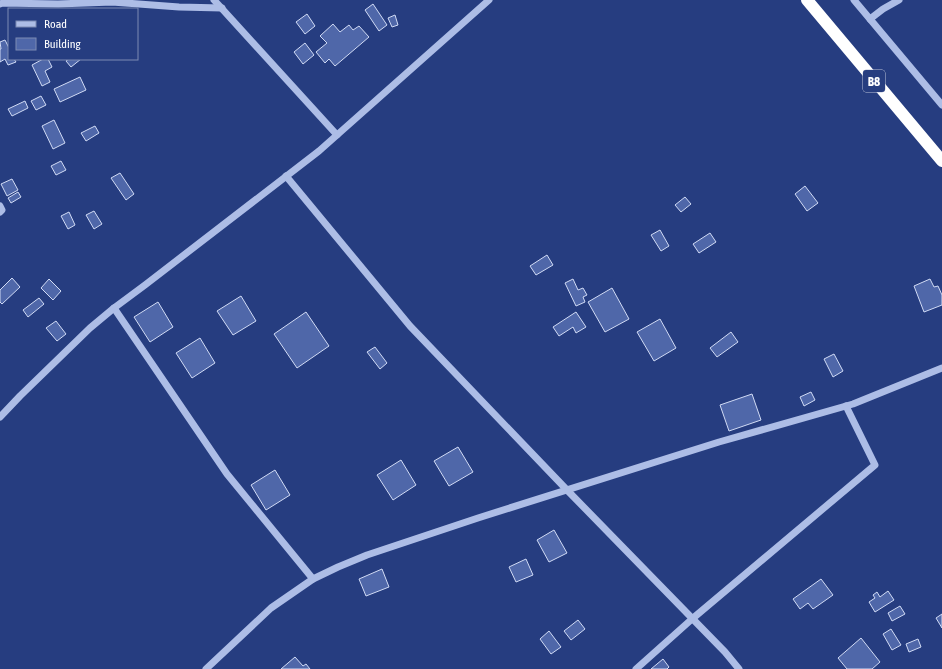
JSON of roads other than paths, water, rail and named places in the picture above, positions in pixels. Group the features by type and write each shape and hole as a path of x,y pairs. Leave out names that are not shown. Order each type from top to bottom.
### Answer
{"highway":[{"name":"B8","path":"807,0 942,161"}],"street":[{"path":"214,0 337,135"},
{"path":"0,417 90,328 319,151 489,0"},
{"path":"854,0 942,105"},
{"path":"870,19 883,9 899,0"},
{"path":"0,4 112,2 179,7 222,8"},
{"path":"286,176 410,326 725,652 739,669"},
{"path":"0,206 2,210 0,212"},
{"path":"114,308 227,474 313,579"},
{"path":"206,669 271,608 313,579 367,555 470,520 719,442 853,404 942,368"},
{"path":"636,669 692,619 875,465 846,406"}]}
